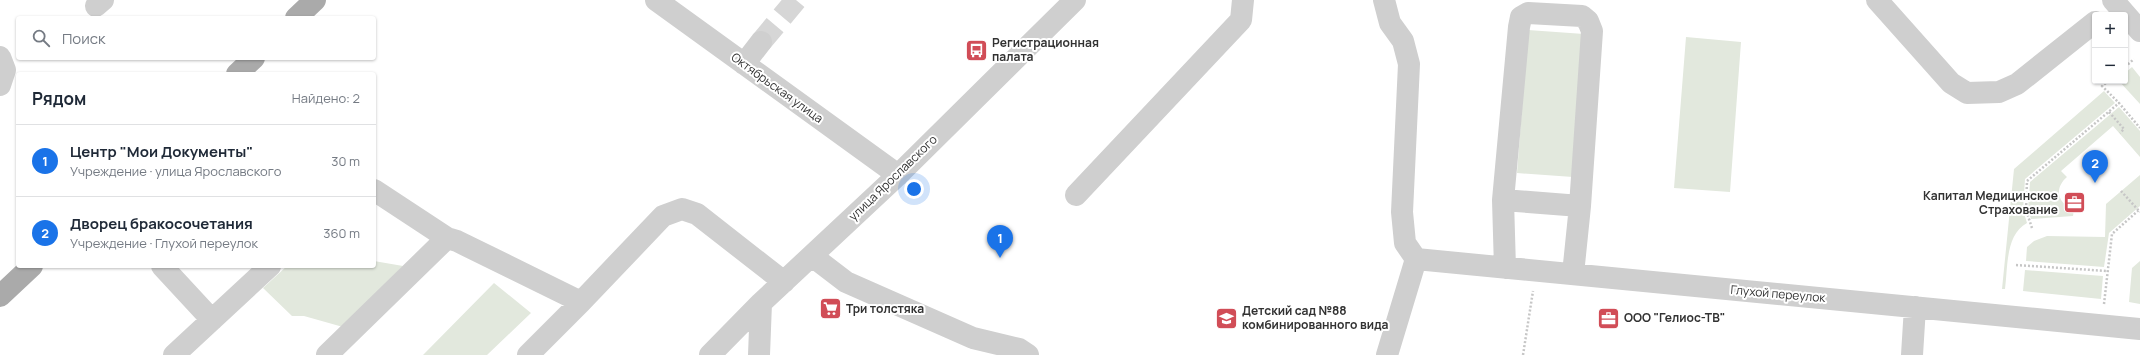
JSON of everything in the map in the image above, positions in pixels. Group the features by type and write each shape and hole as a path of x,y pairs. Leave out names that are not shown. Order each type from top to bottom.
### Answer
{"main road":[{"path":"298,16 316,0"},
{"path":"0,296 30,268"}],"street":[{"name":"Октябрьская улица","path":"656,0 898,175"},
{"name":"улица Ярославского","path":"710,355 761,303 898,175 1075,0"},
{"path":"1076,195 1241,20 1243,0"},
{"path":"1384,0 1390,23 1403,40 1409,64 1402,212 1405,244 1416,259 1387,355"},
{"path":"1877,0 1951,83 1967,93 1999,92 2017,84 2092,24"},
{"path":"2111,6 2140,31"},
{"path":"1505,268 1503,200 1521,17 1528,13 1582,16 1588,21 1592,31 1580,206 1573,274"},
{"path":"744,64 761,42"},
{"path":"0,57 5,70 0,85"},
{"path":"376,191 446,238 457,240 581,302"},
{"path":"1503,200 1580,206"},
{"path":"528,355 663,216 682,209 697,214 784,282"},
{"path":"327,355 446,238"},
{"path":"812,256 846,282 973,338 1019,349 1028,355"},
{"name":"Глухой переулок","path":"1416,259 2140,329"},
{"path":"164,268 212,320"},
{"path":"174,355 268,268"},
{"path":"759,355 761,303"},
{"path":"1912,355 1915,307"}],"path":[{"path":"2128,64 2134,59"},
{"path":"2104,84 2102,86 2119,103 2140,128"},
{"path":"2032,228 2026,210 2027,181 2119,103"},
{"path":"2109,112 2124,130 2120,133"},
{"path":"2102,325 2112,234 2140,211 2121,190"},
{"path":"2016,265 2107,271"}],"shaded area":[{"path":"1528,30 1584,34 1573,177 1517,173"},
{"path":"1686,37 1741,42 1730,192 1674,188"},
{"path":"2132,67 2140,77 2140,104 2122,84 2128,84 2128,70"},
{"path":"2104,91 2115,103 2025,179 2023,210 2027,223 2020,228 2011,244 2007,262 2005,289 2002,289 2014,169"},
{"path":"2119,107 2140,131 2140,157 2113,126 2061,171 2067,177 2060,186 2059,195 2061,200 2068,207 2074,209 2073,216 2031,219 2028,210 2030,182"},
{"path":"2140,175 2140,206 2109,233 2104,267 2026,261 2027,247 2034,241 2047,236 2105,237 2106,204"},
{"path":"376,261 403,266 343,327 304,316 292,316 263,288 285,268 376,268"},
{"path":"2140,261 2140,304 2129,302 2132,268"},
{"path":"2025,270 2103,276 2101,299 2023,291"},
{"path":"494,283 531,313 487,355 423,355"}],"tunnel":[{"path":"761,42 796,0"}],"place":[{"name":"Регистрационная палата","path":"977,50"},
{"name":"Дворец бракосочетания","path":"2095,183"},
{"name":"Капитал Медицинское Страхование","path":"2074,203"},
{"name":"Центр \"Мои Документы\"","path":"1000,258"},
{"name":"Три толстяка","path":"830,309"},
{"name":"Детский сад №88 комбинированного вида","path":"1226,318"},
{"name":"ООО \"Гелиос-ТВ\"","path":"1608,318"}]}
